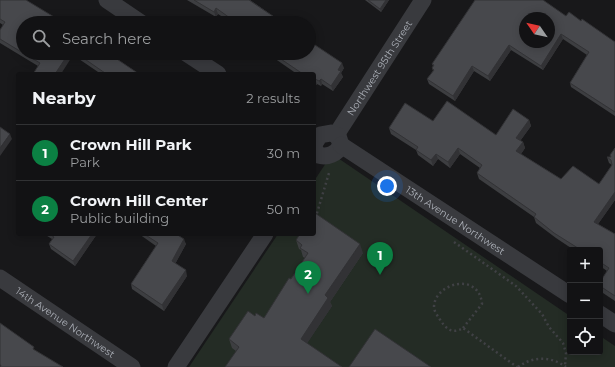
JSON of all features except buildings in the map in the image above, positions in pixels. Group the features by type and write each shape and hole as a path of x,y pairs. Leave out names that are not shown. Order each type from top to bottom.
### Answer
{"street":[{"path":"107,0 131,16"},
{"name":"Northwest 95th Street","path":"338,140 423,0"},
{"path":"197,60 215,72"},
{"path":"316,146 324,134 338,140"},
{"name":"13th Avenue Northwest","path":"338,140 567,293"},
{"path":"176,367 264,236"},
{"name":"14th Avenue Northwest","path":"0,278 132,367"},
{"path":"603,316 615,324"}],"path":[{"path":"316,217 332,166"},
{"path":"449,238 516,286 542,314 549,327 563,343 566,353 566,366 548,359 537,358 526,361 517,367 463,328"},
{"path":"454,284 467,284 481,295 482,304 463,328 458,331 450,331 445,328 434,310 434,306 439,295 454,284"}],"shaded area":[{"path":"332,154 567,314 567,355 603,355 603,338 615,346 615,367 189,367 277,236 316,236 316,178"}],"place":[{"name":"Crown Hill Park","path":"380,275"},
{"name":"Crown Hill Center","path":"308,294"}]}
